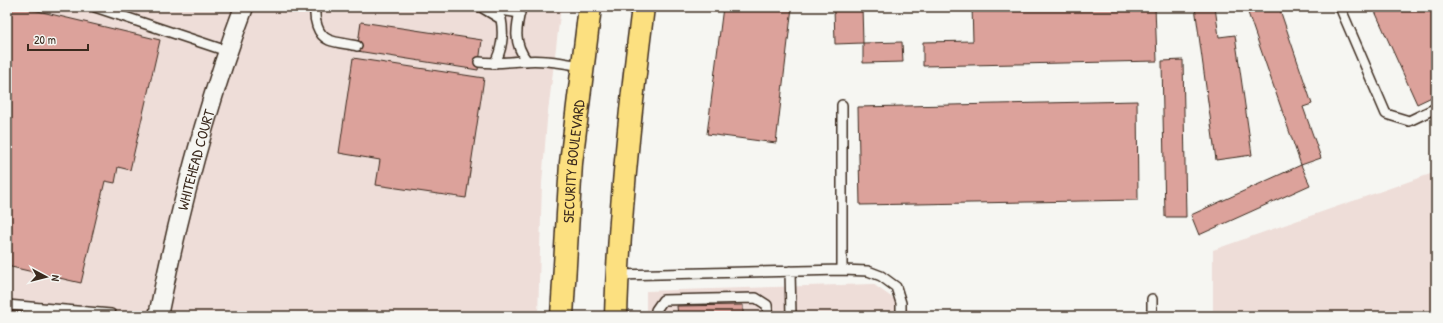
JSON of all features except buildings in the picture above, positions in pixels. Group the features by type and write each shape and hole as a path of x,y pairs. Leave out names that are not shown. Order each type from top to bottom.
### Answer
{"main road":[{"name":"SECURITY BOULEVARD","path":"562,316 572,163 590,7"},
{"path":"616,316 617,275 625,165 643,7"}],"street":[{"name":"WHITEHEAD COURT","path":"158,316 176,233 201,136 228,51 244,7"}],"lane":[{"path":"95,7 228,51"},
{"path":"315,7 314,17 319,31 324,36 329,40 357,46"},
{"path":"494,64 498,57 503,29 501,19 481,7 521,10 517,46 527,60"},
{"path":"1340,7 1386,114 1409,121 1436,108"},
{"path":"479,62 494,64 527,60 582,66"},
{"path":"842,105 842,270"},
{"path":"617,275 842,270 868,271 881,276 896,287 901,303 901,316"},
{"path":"790,271 791,316"},
{"path":"656,316 656,310 663,300 756,298 767,305 768,316"},
{"path":"1152,299 1152,316"},
{"path":"7,305 112,314"}],"shaded area":[{"path":"7,7 561,7 547,120 542,184 538,316 7,316"},
{"path":"1436,172 1436,316 1213,316 1213,250"},
{"path":"873,284 918,316 646,316 646,291"},
{"path":"1148,310 1148,316 1018,316"}]}
